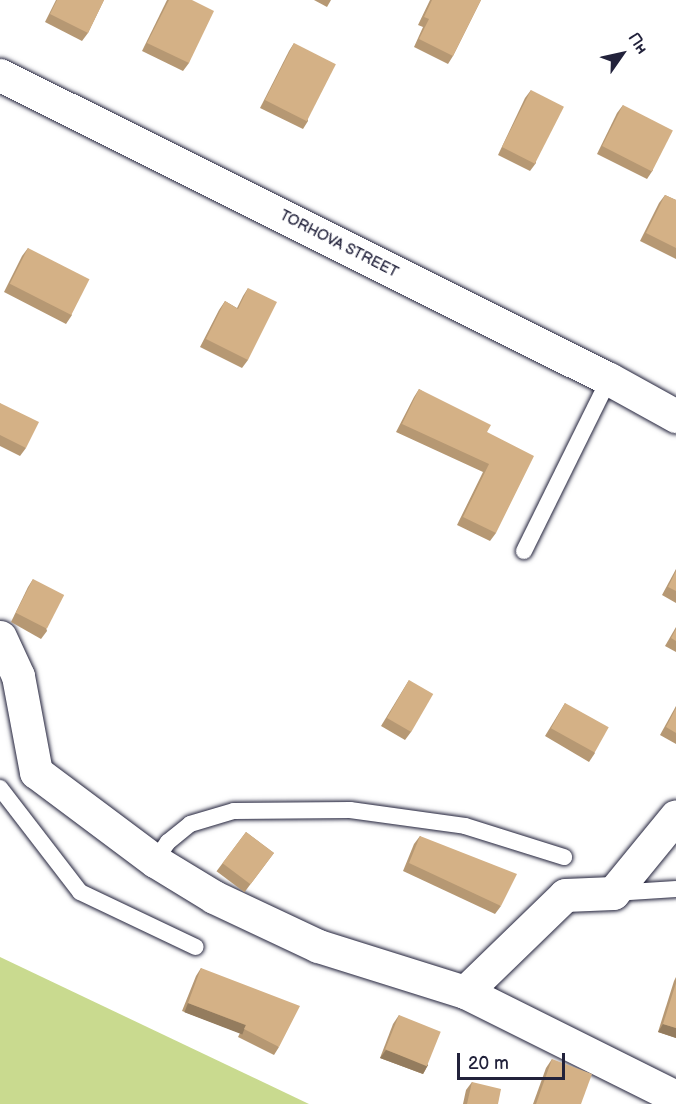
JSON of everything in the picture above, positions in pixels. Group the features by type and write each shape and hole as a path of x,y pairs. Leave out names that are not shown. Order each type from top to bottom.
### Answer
{"street":[{"name":"TORHOVA STREET","path":"0,75 609,379 676,416"},
{"path":"0,637 18,676 36,772 155,861 214,897 318,946 465,992 676,1097"},
{"path":"465,992 565,896 613,893 676,816"}],"lane":[{"path":"524,551 609,379"},
{"path":"0,788 80,892 196,947"},
{"path":"155,861 168,842 190,824 234,811 350,810 465,826 564,857"},
{"path":"613,893 676,889"}],"green space":[{"path":"0,957 309,1104 0,1104"}],"building":[{"path":"57,0 104,0 88,33 50,14"},
{"path":"169,0 192,0 214,11 189,63 147,43"},
{"path":"432,0 481,0 453,56 419,39 429,19 424,17"},
{"path":"294,43 336,64 307,121 265,100"},
{"path":"531,90 564,107 535,164 502,147"},
{"path":"623,105 673,130 652,171 602,146"},
{"path":"665,195 676,200 676,248 646,233"},
{"path":"28,248 89,279 71,315 10,284"},
{"path":"248,288 277,302 248,360 206,339 225,301 238,309"},
{"path":"419,389 491,425 487,432 534,456 496,533 463,517 489,464 402,424"},
{"path":"0,403 39,422 26,448 0,435"},
{"path":"676,571 676,591 668,587"},
{"path":"33,579 64,595 47,629 16,613"},
{"path":"676,629 676,641 671,638"},
{"path":"409,680 433,694 411,732 387,718"},
{"path":"565,703 609,727 595,753 551,728"},
{"path":"676,708 676,733 666,727"},
{"path":"246,832 274,853 250,884 223,863"},
{"path":"420,836 517,874 501,906 409,863"},
{"path":"201,968 300,1006 279,1047 244,1029 246,1025 188,1003"},
{"path":"676,983 676,1028 663,1024"},
{"path":"399,1015 441,1032 427,1066 385,1049"},
{"path":"552,1059 592,1074 581,1104 536,1104"},
{"path":"472,1082 501,1089 498,1104 467,1104"}]}
